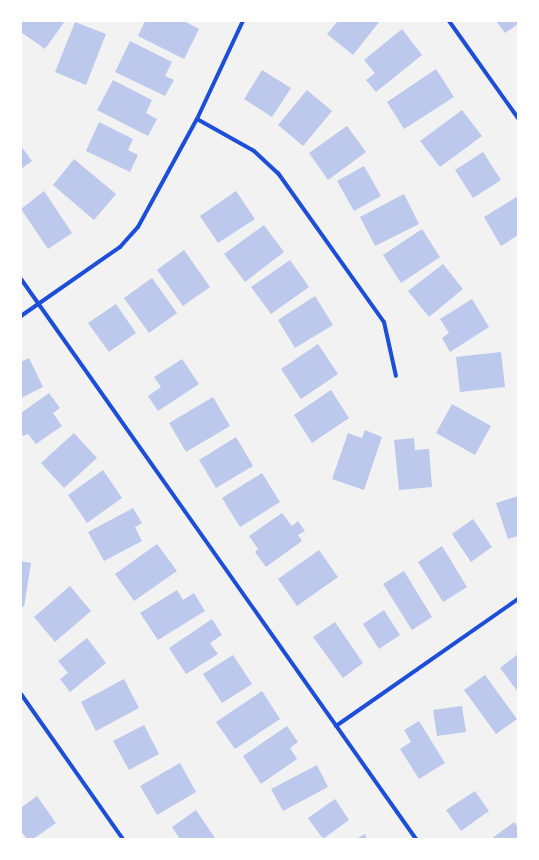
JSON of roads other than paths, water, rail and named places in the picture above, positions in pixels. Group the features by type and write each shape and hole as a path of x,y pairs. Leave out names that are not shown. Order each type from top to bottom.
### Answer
{"street":[{"path":"21,316 120,247 138,227 197,119 243,21"},
{"path":"449,21 518,118"},
{"path":"197,119 254,151 278,173 384,322 396,376"},
{"path":"21,279 416,839"},
{"path":"336,726 518,599"},
{"path":"21,694 123,839"}]}
